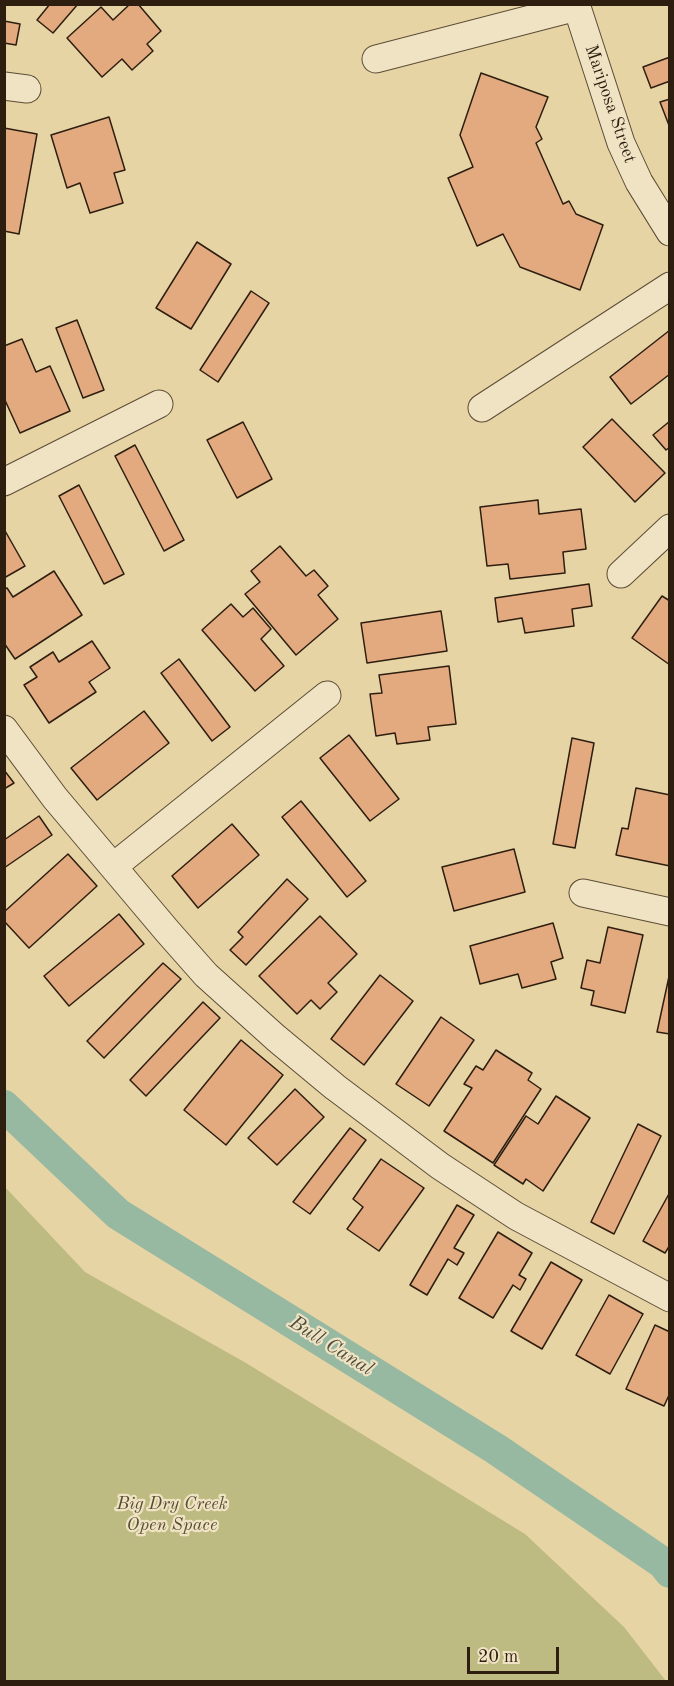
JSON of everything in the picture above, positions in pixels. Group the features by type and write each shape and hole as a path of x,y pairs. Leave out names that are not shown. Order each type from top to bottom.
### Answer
{"street":[{"path":"376,60 577,6"},
{"name":"Mariposa Street","path":"577,6 621,143 639,182 669,232"},
{"path":"482,408 669,286"},
{"path":"4,482 159,404"},
{"path":"621,574 669,528"},
{"path":"114,866 327,695"},
{"path":"4,729 55,798 206,975 276,1038 335,1087 440,1166 516,1216 669,1298"},
{"path":"583,893 669,912"}],"green space":[{"name":"Big Dry Creek Open Space","path":"5,1187 85,1272 246,1363 525,1534 624,1627 666,1681 5,1681"}],"building":[{"path":"50,4 78,4 53,33 37,20"},
{"path":"130,4 138,4 161,31 147,44 153,51 132,70 122,59 102,77 67,38 101,7 113,20"},
{"path":"4,21 20,24 16,45 4,43"},
{"path":"670,57 670,81 651,88 643,67"},
{"path":"481,73 548,97 536,127 542,139 536,143 563,204 569,201 576,214 603,225 580,290 520,267 503,234 477,246 448,178 473,167 460,135"},
{"path":"670,99 670,128 660,102"},
{"path":"109,117 125,170 114,173 123,203 90,213 80,183 67,188 51,135"},
{"path":"4,128 37,134 19,234 4,231"},
{"path":"197,242 231,264 191,329 156,308"},
{"path":"251,291 269,303 218,382 200,370"},
{"path":"77,320 104,390 83,398 56,328"},
{"path":"670,330 670,374 631,404 610,377"},
{"path":"22,339 36,372 50,366 70,411 20,433 4,398 4,346"},
{"path":"612,419 665,473 635,502 583,447"},
{"path":"670,421 670,447 666,450 653,435"},
{"path":"243,422 272,479 237,498 207,440"},
{"path":"135,445 184,540 164,551 115,456"},
{"path":"79,485 124,574 104,584 59,496"},
{"path":"538,500 539,514 581,509 586,549 563,552 565,573 510,579 508,564 487,566 480,507"},
{"path":"4,529 25,566 4,578"},
{"path":"280,546 306,576 314,570 328,586 318,595 338,619 296,655 245,594 260,582 251,571"},
{"path":"54,571 82,615 15,659 4,643 4,589 7,588 13,597"},
{"path":"589,584 592,606 572,609 574,626 525,633 522,618 498,622 495,598"},
{"path":"662,596 670,601 670,665 632,638"},
{"path":"231,604 243,617 253,608 271,629 261,639 284,666 255,691 202,630"},
{"path":"441,611 447,651 367,663 361,623"},
{"path":"92,641 110,668 89,682 96,692 49,723 24,685 37,677 30,667 53,652 59,662"},
{"path":"179,659 230,727 212,741 161,673"},
{"path":"449,666 456,724 428,727 430,740 397,744 395,733 376,736 370,694 382,693 379,675"},
{"path":"144,711 169,743 97,800 71,768"},
{"path":"349,735 399,799 370,821 320,758"},
{"path":"572,738 594,743 575,848 553,844"},
{"path":"4,770 14,783 4,789"},
{"path":"636,788 670,795 670,866 616,855 622,828 628,829"},
{"path":"301,801 366,881 347,897 282,817"},
{"path":"39,816 52,835 4,868 4,840"},
{"path":"232,824 259,855 198,908 172,876"},
{"path":"514,849 525,892 454,911 442,867"},
{"path":"68,854 97,886 29,948 4,921 4,912"},
{"path":"287,879 308,899 246,965 230,950 243,937 238,932"},
{"path":"119,914 144,944 69,1006 44,976"},
{"path":"320,916 357,954 328,983 337,992 320,1009 311,1000 297,1014 259,976"},
{"path":"553,923 563,958 551,962 556,979 522,988 518,974 480,984 470,946"},
{"path":"608,927 643,935 625,1013 591,1005 594,991 581,988 587,960 600,963"},
{"path":"163,963 181,979 104,1058 87,1041"},
{"path":"670,972 670,1034 657,1032"},
{"path":"380,975 413,1001 364,1065 331,1039"},
{"path":"203,1002 220,1018 146,1096 130,1080"},
{"path":"441,1017 474,1040 429,1106 396,1084"},
{"path":"241,1040 283,1075 226,1145 184,1110"},
{"path":"496,1050 532,1073 528,1080 541,1089 493,1163 444,1131 472,1088 464,1084 476,1066 483,1070"},
{"path":"295,1089 324,1117 277,1165 248,1138"},
{"path":"556,1096 590,1118 543,1191 526,1179 523,1184 494,1165 526,1116 538,1124"},
{"path":"638,1124 661,1136 614,1234 591,1222"},
{"path":"350,1128 366,1140 310,1214 293,1202"},
{"path":"381,1159 424,1188 379,1251 347,1229 363,1207 353,1199"},
{"path":"670,1192 670,1245 665,1253 643,1241"},
{"path":"457,1205 474,1215 454,1248 464,1253 457,1265 448,1259 427,1295 410,1285"},
{"path":"498,1232 532,1253 519,1275 526,1279 520,1290 513,1285 493,1318 459,1298"},
{"path":"551,1262 582,1280 542,1349 511,1331"},
{"path":"609,1295 643,1314 610,1374 576,1355"},
{"path":"655,1325 670,1332 670,1393 664,1406 626,1389"}],"waterway":[{"name":"Bull Canal","path":"4,1106 118,1214 496,1449 663,1563 670,1572"}]}
